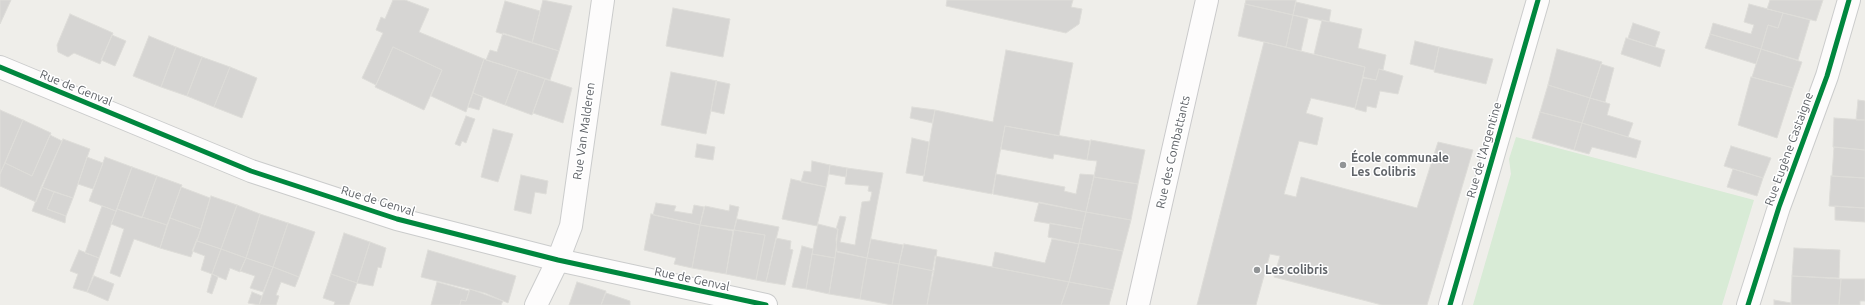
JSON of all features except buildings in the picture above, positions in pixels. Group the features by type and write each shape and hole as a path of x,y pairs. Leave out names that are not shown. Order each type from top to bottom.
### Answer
{"street":[{"name":"Rue Van Malderen","path":"536,305 558,260 571,226 603,0"},
{"name":"Rue des Combattants","path":"1138,305 1207,0"},
{"name":"Rue de l'Argentine","path":"1450,305 1538,0"},
{"name":"Rue Eugène Castaigne","path":"1748,305 1779,207 1826,76 1849,0"},
{"name":"Rue de Genval","path":"0,67 251,171 397,219 558,260 766,305"}],"green space":[{"path":"1516,137 1754,200 1722,305 1473,305 1511,174 1509,159"}],"cycle path":[{"path":"1450,305 1538,0"},
{"path":"1748,305 1779,207 1827,76 1849,0"},
{"path":"0,67 251,171 397,219 558,260 766,305"}],"place":[{"name":"École communale Les Colibris","path":"1343,165"},
{"name":"Les colibris","path":"1257,270"}]}
